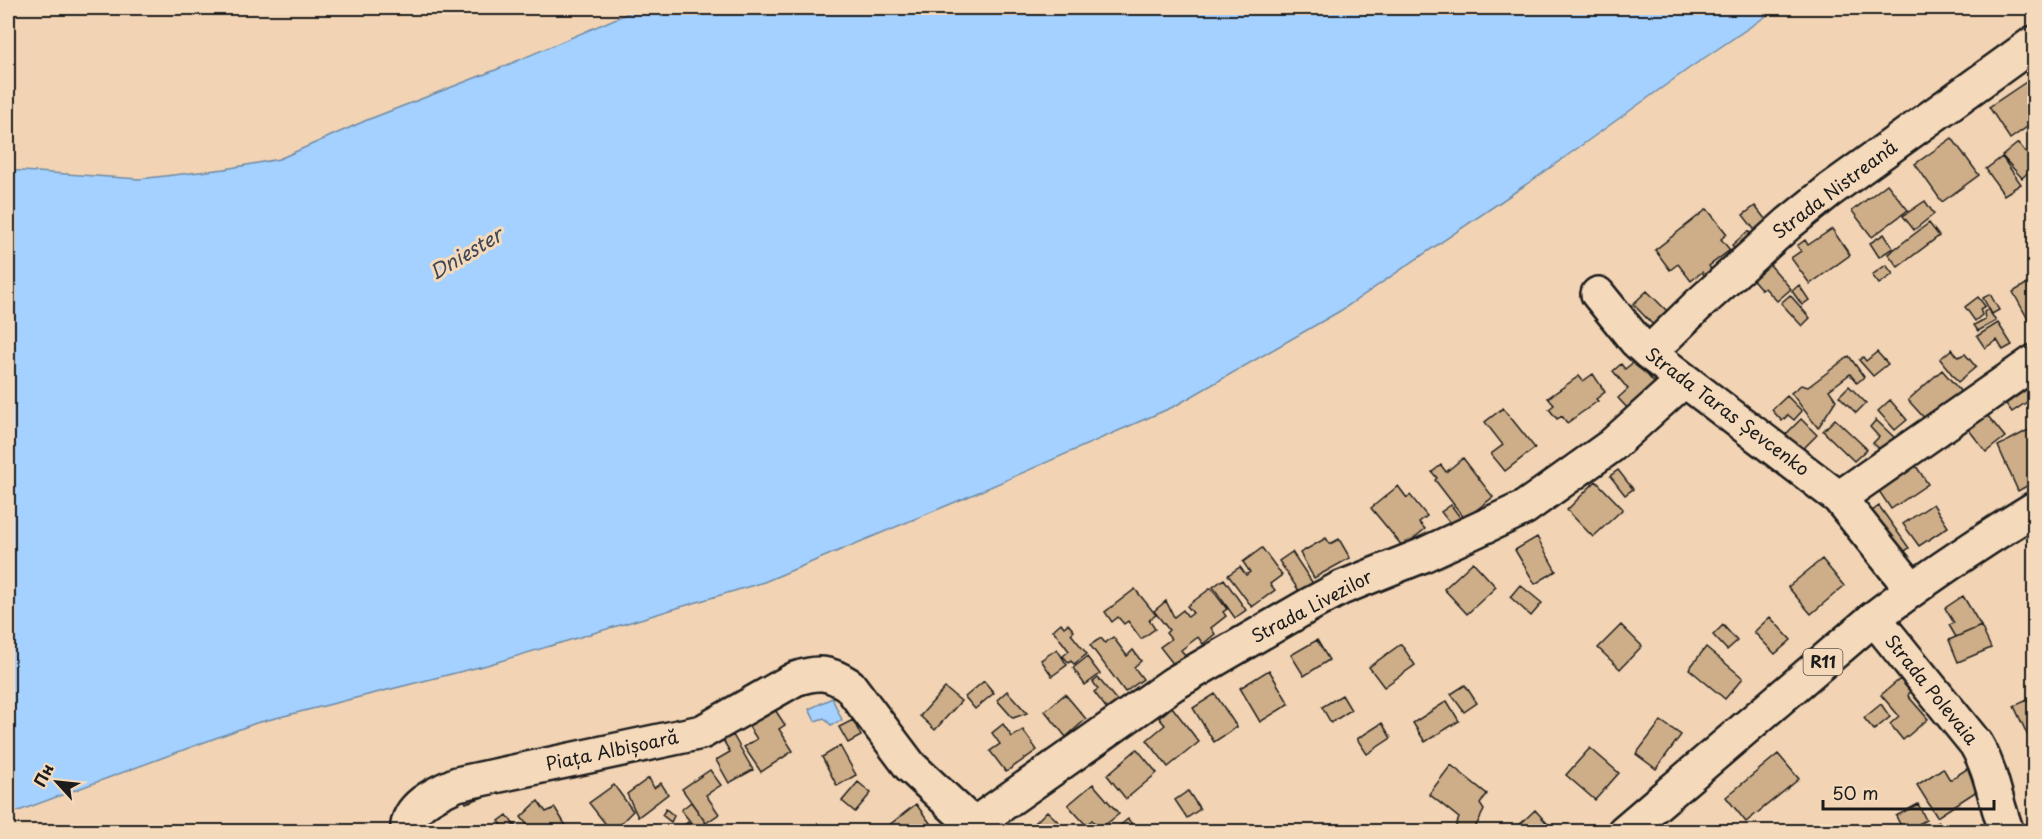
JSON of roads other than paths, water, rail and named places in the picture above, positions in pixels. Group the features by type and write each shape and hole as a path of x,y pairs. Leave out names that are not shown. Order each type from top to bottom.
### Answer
{"street":[{"name":"Strada Nistreană","path":"1648,353 1756,251 1806,210 2034,43"},
{"name":"Strada Taras Șevcenko","path":"1598,294 1648,353 1839,498 1912,589"},
{"path":"1839,498 2034,362"},
{"name":"Strada Livezilor","path":"826,674 849,686 910,766 973,829 1173,684 1341,588 1421,556 1524,508 1611,446 1683,381"},
{"name":"R11","path":"1624,831 1874,618 1978,544 2034,509"},
{"name":"Strada Polevaia","path":"1874,618 1976,744 1985,760 1997,806 2007,831"},
{"name":"Piața Albișoară","path":"408,831 407,827 415,812 432,795 457,784 702,732 795,679 810,674 826,674"}],"water":[{"name":"Dniester","path":"640,8 1778,8 1540,175 1340,311 1175,406 965,498 764,582 487,665 256,723 8,815 8,170 139,179 225,169 279,159 367,120 498,69"},
{"path":"832,698 842,720 831,725 824,718 815,721 809,709"}]}
